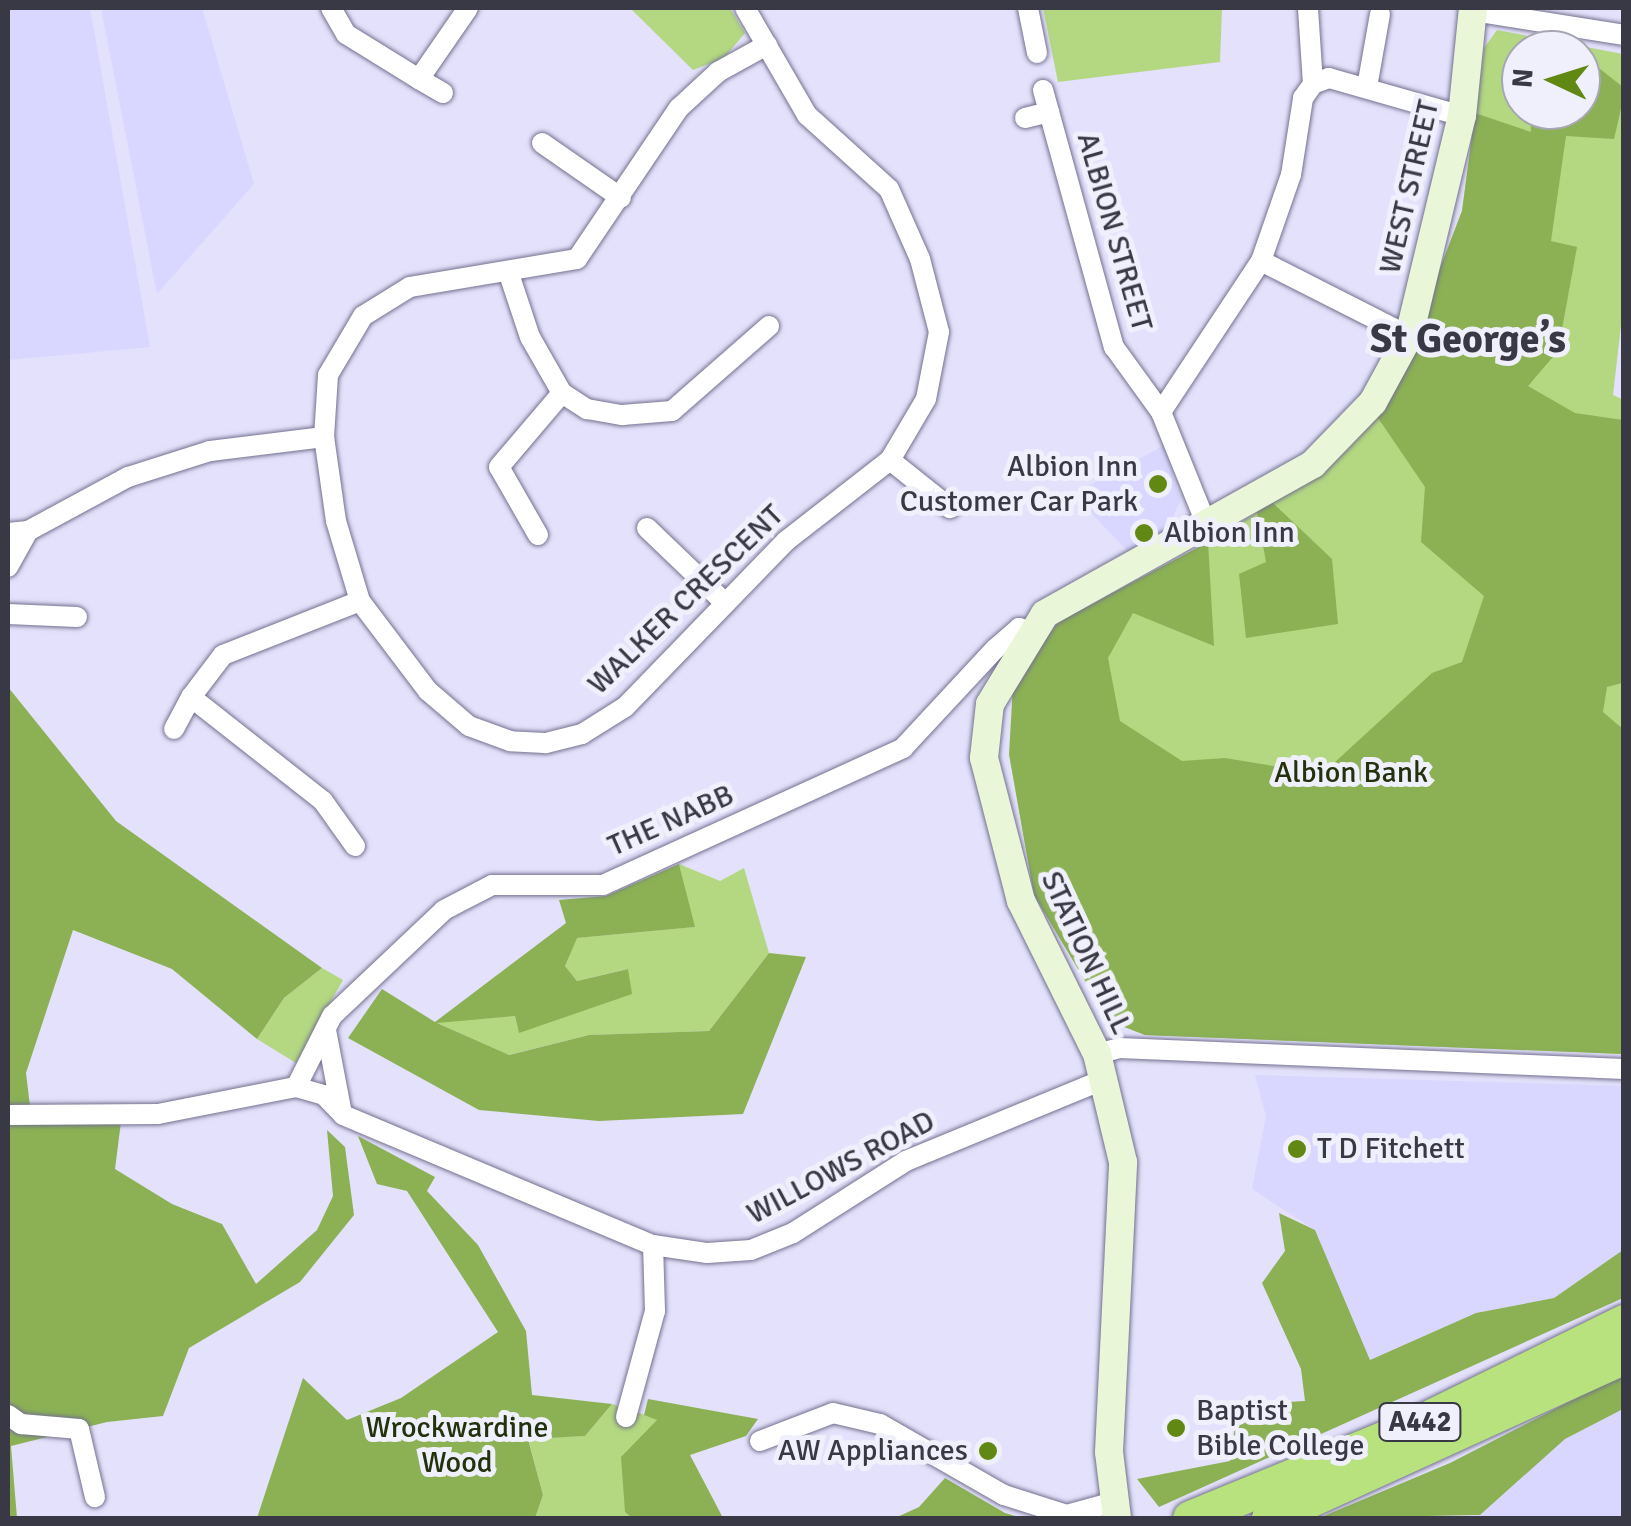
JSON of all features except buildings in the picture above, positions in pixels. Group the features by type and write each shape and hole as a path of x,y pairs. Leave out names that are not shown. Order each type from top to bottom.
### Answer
{"highway":[{"name":"A442","path":"1200,1515 1400,1432 1624,1322"},
{"name":"A442","path":"1269,1518 1624,1356"}],"street":[{"path":"331,8 346,34 443,93"},
{"path":"419,78 468,8"},
{"name":"WALKER CRESCENT","path":"746,8 767,45 807,116 889,189 920,259 939,332 926,399 890,460 786,541 724,601 626,707 582,734 545,743 510,741 469,726 428,691 360,600 336,521 324,436 328,375 362,316 410,287 475,272 509,274 577,259 679,108 718,72 767,45"},
{"path":"1028,8 1037,52"},
{"path":"1308,8 1313,84"},
{"path":"1473,9 1624,35"},
{"name":"WEST STREET","path":"1207,526 1313,464 1372,402 1409,336 1462,116 1473,9"},
{"path":"1367,87 1380,14"},
{"path":"1162,412 1261,261 1291,175 1303,98 1313,84 1330,78 1462,116"},
{"name":"ALBION STREET","path":"1043,90 1114,347 1162,412 1207,526"},
{"name":"ALBION STREET","path":"1026,118 1049,112"},
{"path":"542,143 621,198"},
{"path":"1261,261 1409,336"},
{"path":"509,274 530,338 562,394 604,412 672,411 769,326"},
{"path":"538,535 499,467 562,394"},
{"path":"8,566 18,532 128,477 210,450 324,436"},
{"path":"890,460 950,508"},
{"name":"STATION HILL","path":"1115,1510 1110,1405 1123,1162 1101,1066 1021,901 984,758 990,704 1044,614 1207,526"},
{"path":"648,528 724,601"},
{"path":"174,729 191,696 223,655 360,600"},
{"path":"8,614 77,617"},
{"name":"THE NABB","path":"296,1087 326,1028 444,910 492,885 603,885 903,748 995,649 1019,628 1031,632"},
{"path":"191,696 322,802 355,846"},
{"path":"326,1028 343,1116"},
{"name":"WILLOWS ROAD","path":"343,1116 653,1245 750,1250 793,1233 906,1161 1101,1066 1119,1048 1624,1070"},
{"path":"8,1115 158,1114 296,1087 324,1095 343,1116"},
{"path":"626,1416 655,1311 653,1245"},
{"path":"760,1441 833,1413 880,1424 1020,1500 1067,1514 1115,1510"},
{"path":"8,1415 20,1424 79,1429 94,1497"}],"shaded area":[{"path":"8,8 90,8 150,347 8,360"},
{"path":"101,8 202,8 254,184 157,294"},
{"path":"1163,446 1181,500 1169,525 1133,557 1073,494"},
{"path":"1255,1075 1623,1086 1623,1250 1554,1298 1476,1313 1370,1360 1315,1230 1252,1189 1266,1116"},
{"path":"1623,1409 1623,1518 1463,1518 1480,1515 1565,1439"}],"green space":[{"path":"630,8 730,8 745,33 724,58 693,70"},
{"path":"1043,8 1222,8 1220,62 1058,82"},
{"name":"Albion Bank","path":"1497,30 1501,31 1501,130 1601,130 1601,50 1623,54 1624,299 1613,395 1624,400 1623,1054 1145,1035 1109,1021 1034,895 1009,754 1151,577 1326,470 1395,386 1462,211 1484,48"},
{"name":"Albion Bank","path":"1601,70 1623,87 1614,139 1566,136 1551,241 1577,247 1558,351 1528,386 1575,413 1623,420 1623,674 1622,683 1607,687 1603,712 1623,729 1623,1054 1145,1035 1109,1021 1034,895 1009,754 1013,685 1058,622 1208,542 1214,646 1133,613 1108,658 1120,721 1182,761 1225,758 1322,774 1432,673 1462,662 1484,596 1421,542 1425,487 1374,412 1395,386 1462,211 1475,113 1501,122 1501,130 1601,130"},
{"path":"1273,503 1332,559 1338,624 1246,638 1239,574 1266,562 1257,512"},
{"path":"8,687 116,821 322,968 284,998 257,1039 172,969 73,930 26,1073 32,1123 121,1122 115,1169 172,1204 222,1224 256,1284 317,1230 333,1196 327,1130 345,1147 354,1215 300,1282 189,1348 163,1416 107,1422 11,1446 17,1518 8,1518"},
{"path":"679,864 720,881 744,868 769,953 709,1031 589,1035 508,1055 435,1022 515,1016 519,1032 627,969 577,981 565,966 576,938 694,927"},
{"path":"679,864 695,927 577,938 565,966 577,981 628,969 632,994 519,1033 515,1016 437,1023 509,1055 589,1035 709,1031 769,953 806,957 743,1114 599,1121 479,1110 348,1038 382,989 435,1022 566,923 559,900 606,896"},
{"path":"322,968 343,980 296,1063 257,1039 284,998"},
{"name":"Wrockwardine Wood","path":"358,1136 435,1177 427,1191 478,1245 526,1331 532,1395 612,1404 585,1436 528,1439 543,1495 535,1518 257,1518 303,1378 347,1420 401,1398 498,1332 407,1191 377,1184"},
{"path":"1279,1213 1315,1230 1370,1360 1476,1313 1554,1298 1623,1250 1623,1298 1159,1507 1137,1479 1230,1461 1238,1405 1305,1401 1301,1369 1262,1283 1285,1251"},
{"path":"1623,1374 1623,1409 1565,1439 1480,1515 1319,1518 1450,1463"},
{"path":"648,1399 758,1419 746,1436 690,1455 723,1518 632,1518 625,1512 621,1457 657,1420 644,1415"},
{"path":"612,1404 657,1419 625,1512 632,1518 535,1518 543,1495 528,1438 585,1436"},
{"path":"945,1478 1005,1513 1022,1518 895,1518 919,1507"}],"place":[{"name":"Albion Inn Customer Car Park","path":"1158,484"},
{"name":"Albion Inn","path":"1144,533"},
{"name":"T D Fitchett","path":"1297,1149"},
{"name":"Baptist Bible College","path":"1176,1428"},
{"name":"AW Appliances","path":"988,1451"}],"district":[{"name":"St George’s","path":"1468,339"}]}
